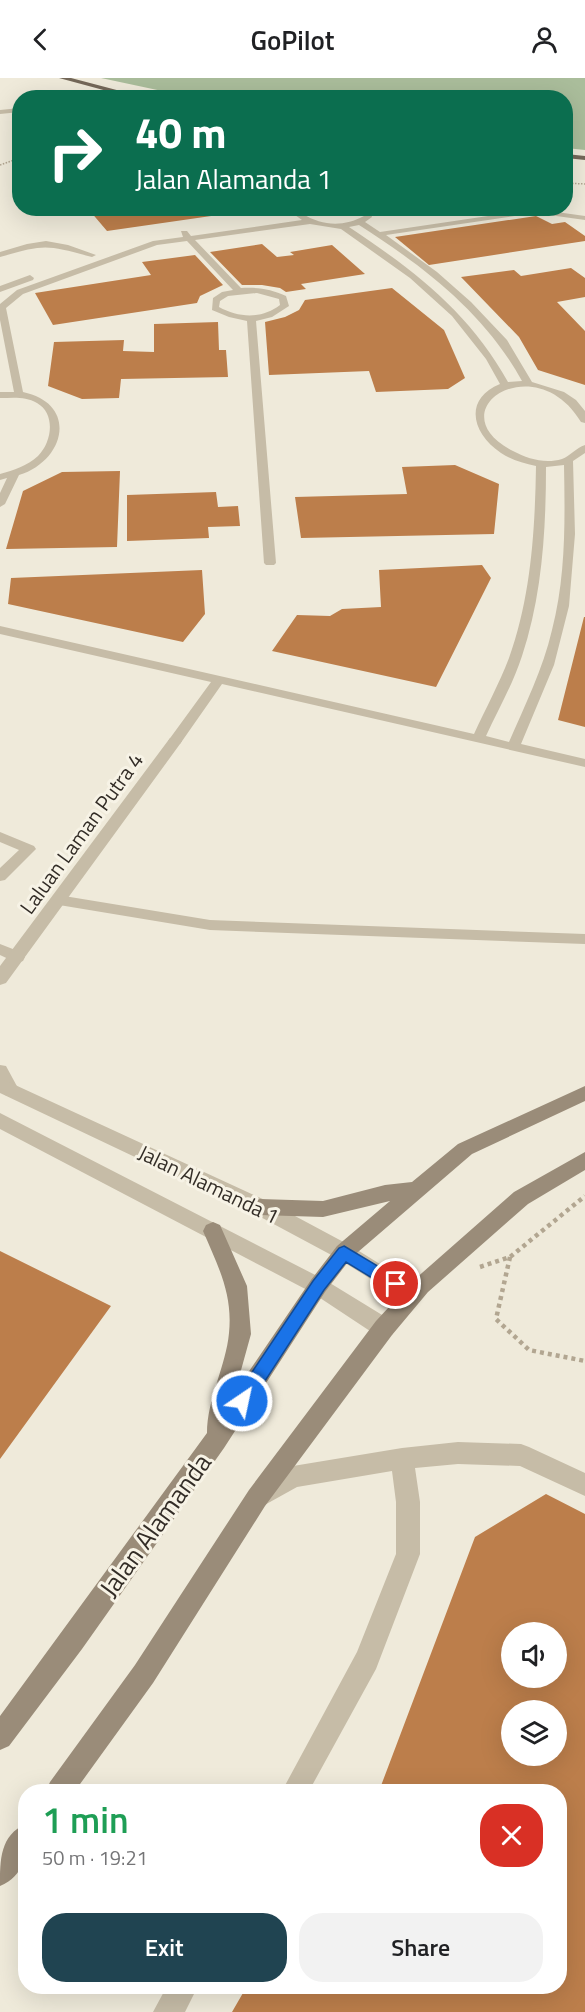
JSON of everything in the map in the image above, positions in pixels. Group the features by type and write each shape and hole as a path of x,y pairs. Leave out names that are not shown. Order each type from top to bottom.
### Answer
{"main road":[{"path":"62,78 108,90"}],"street":[{"name":"Laluan Laman Putra 4","path":"0,980 175,741"},
{"name":"Jalan Alamanda 1","path":"5,1087 260,1207 344,1252 413,1295"},
{"name":"Jalan Alamanda","path":"0,1737 73,1640 216,1440 318,1286 344,1252 465,1149 585,1093"},
{"name":"Jalan Alamanda 1","path":"0,1120 318,1286 384,1328"},
{"path":"64,1784 144,1674 257,1498 384,1328 413,1295 521,1198 585,1160"},
{"path":"260,1207 323,1209 385,1193 416,1190"},
{"path":"213,1231 237,1286 240,1335 224,1393 216,1440"},
{"path":"257,1498 293,1478 402,1459 458,1453 521,1455 585,1485"},
{"path":"299,1784 367,1660 408,1554 408,1502 402,1459"},
{"path":"0,1872 18,1848"},
{"path":"168,2012 179,1994"}],"lane":[{"path":"19,395 2,307 20,292 148,246 186,235 280,216"},
{"path":"303,216 308,222"},
{"path":"148,246 136,240 308,222 342,226 360,222 368,216"},
{"path":"380,234 501,216"},
{"path":"360,222 380,234 467,301 501,339 529,384"},
{"path":"342,226 394,261 447,304 480,342 505,385"},
{"path":"186,235 239,291"},
{"path":"0,255 32,244 49,242 92,255"},
{"path":"81,259 103,251"},
{"path":"3,288 39,274"},
{"path":"3,288 20,292"},
{"path":"257,290 273,293 283,298 285,306 279,312 251,318 234,317 215,308 216,300 225,294 239,291 257,290"},
{"path":"251,318 270,563"},
{"path":"585,420 575,403 563,395 529,384 505,385 493,391 480,406 479,413 485,435 504,452 541,464 569,462 585,448"},
{"path":"0,395 19,395 35,400 47,407 54,415 56,422 50,451 29,468 14,475 0,477"},
{"path":"514,746 553,652 567,581 571,514 569,462"},
{"path":"479,738 519,648 533,587 541,511 541,464"},
{"path":"0,504 14,475"},
{"path":"0,630 585,763"},
{"path":"175,741 219,680"},
{"path":"0,837 29,849 0,876"},
{"path":"58,900 210,925 585,939"},
{"path":"0,949 17,957"},
{"path":"0,1071 5,1087"}],"path":[{"path":"477,1268 510,1257 585,1196"},
{"path":"510,1257 496,1319 529,1350 585,1361"}],"green space":[{"path":"101,78 585,78 585,150 573,149 573,90 157,90"}],"building":[{"path":"94,216 211,216 107,231"},
{"path":"536,216 552,224 565,222 585,236 585,241 429,265 395,237"},
{"path":"262,244 277,257 294,255 290,252 332,245 365,274 301,284 306,289 286,292 280,288 262,285 242,285 210,252"},
{"path":"195,255 223,285 200,296 197,303 53,325 35,293 151,275 142,262"},
{"path":"571,268 585,278 585,297 557,302 585,331 585,385 538,370 519,337 461,277 514,270 521,276"},
{"path":"392,288 444,330 465,378 448,389 376,392 369,371 269,375 265,322 285,317 299,310 305,300"},
{"path":"218,322 219,350 226,350 228,377 121,379 119,398 82,399 48,386 54,342 124,340 123,351 154,352 154,324"},
{"path":"455,465 499,484 494,534 301,538 295,497 407,494 402,467"},
{"path":"120,471 117,547 6,549 23,491 62,472"},
{"path":"216,492 218,507 238,506 240,526 208,527 209,538 127,541 127,495"},
{"path":"482,565 491,578 436,687 272,651 297,615 330,616 342,609 381,607 379,570"},
{"path":"202,570 205,614 183,642 8,604 11,578"},
{"path":"585,617 585,727 558,720"},
{"path":"0,1251 111,1306 0,1459"},
{"path":"546,1494 585,1514 585,2012 232,2012 242,1994 567,1994 567,1784 382,1784 475,1537"}],"route":[{"path":"242,1401 318,1286 344,1252 396,1284"}]}
